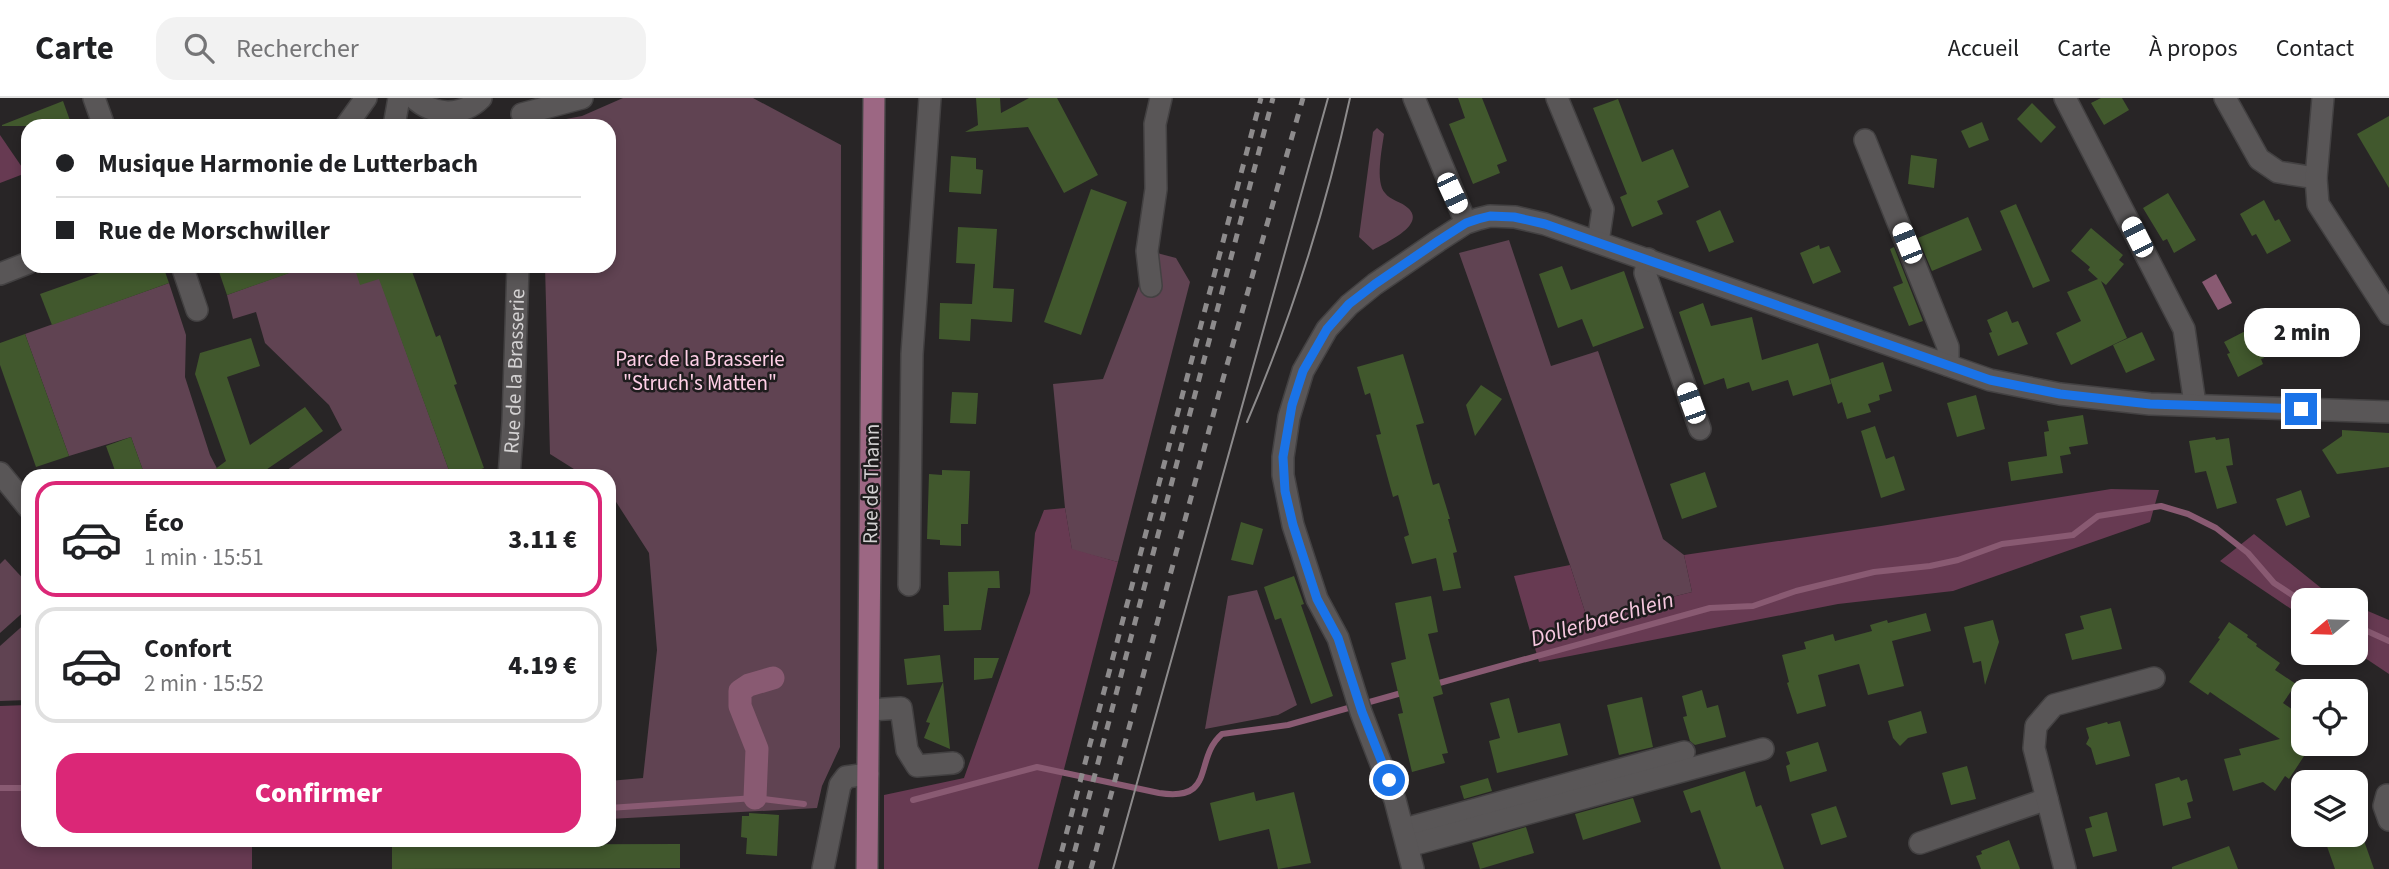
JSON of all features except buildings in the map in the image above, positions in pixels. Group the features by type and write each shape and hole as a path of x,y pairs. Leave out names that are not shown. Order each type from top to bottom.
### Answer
{"main road":[{"name":"Rue de Thann","path":"867,869 874,98"}],"street":[{"path":"94,98 102,119"},
{"path":"351,119 366,98"},
{"path":"395,119 399,98"},
{"path":"414,98 430,119 463,110 481,98"},
{"path":"519,113 581,98"},
{"name":"Rue de Thann","path":"909,585 912,354 930,98"},
{"path":"1151,286 1147,251 1156,189 1155,124 1161,98"},
{"path":"1414,98 1466,223"},
{"path":"1557,98 1603,209 1598,242"},
{"path":"2065,98 2184,329 2195,404"},
{"path":"2225,98 2259,159 2278,173 2316,178"},
{"path":"2323,98 2316,178 2318,204 2389,314"},
{"path":"1865,140 1948,347 1948,365"},
{"path":"1413,869 1406,838 1375,741 1359,705 1338,638 1317,599 1293,525 1283,475 1286,431 1303,371 1327,329 1338,316 1375,284 1466,223 1490,216 1514,217 1545,224 1990,380 2060,394 2150,404 2389,412"},
{"path":"1648,259 1645,273 1700,429"},
{"path":"0,274 21,266"},
{"path":"184,273 197,310"},
{"name":"Rue de la Brasserie","path":"510,469 518,273"},
{"path":"0,474 21,499"},
{"path":"2065,869 2034,748 2036,726 2054,705 2154,678"},
{"path":"869,710 901,708 907,750 917,766 953,763"},
{"path":"1406,838 1763,749"},
{"path":"1406,838 1684,752"},
{"path":"823,869 840,785 846,777 868,774"},
{"path":"2389,797 2387,795 2384,806 2389,820"},
{"path":"1920,843 2047,799"}],"green space":[{"name":"Parc de la Brasserie \"Struch's Matten\"","path":"623,98 753,98 841,145 840,747 822,786 817,808 616,819 616,780 643,778 657,650 649,553 616,502 616,469 574,469 550,454 545,273 616,273 616,119 566,119 582,116"},
{"path":"1377,128 1384,134 1380,165 1382,188 1387,195 1408,208 1412,221 1402,233 1373,250 1359,237 1373,132"},
{"path":"1509,240 1551,366 1598,351 1663,539 1684,555 1692,592 1587,618 1459,253"},
{"path":"1157,253 1176,258 1190,282 1118,562 1072,550 1065,508 1053,384 1103,379 1139,286 1160,290"},
{"path":"288,273 378,273 448,469 289,469 342,430 329,405 265,343 256,312 233,319 227,295"},
{"path":"169,283 186,335 185,377 210,455 217,469 142,469 131,437 69,456 25,334"},
{"path":"5,559 21,576 21,614 0,633 0,564"},
{"path":"1257,590 1297,705 1278,715 1205,729 1228,596"},
{"path":"21,627 21,700 0,701 0,646"}],"shaded area":[{"path":"0,135 21,166 21,175 0,183"},
{"path":"2216,274 2232,303 2218,310 2202,282"},
{"path":"2111,489 2159,490 2150,522 1953,591 1838,604 1539,662 1514,576 1570,565 1587,618 1692,592 1684,555"},
{"path":"1065,508 1072,549 1118,562 1038,869 884,869 884,795 964,778 1030,593 1035,533 1044,510"},
{"path":"2254,534 2321,588 2291,588 2291,609 2220,561"},
{"path":"2368,611 2389,620 2389,674 2368,660"},
{"path":"21,705 21,847 252,847 252,869 0,869 0,706"}],"waterway":[{"name":"Dollerbaechlein","path":"1432,685 1710,608 1753,606 1796,591 1874,572 1930,566 1958,560 2002,544 2073,535 2098,516 2161,506 2188,514 2216,528 2248,553 2274,583 2291,594"},
{"name":"Dollerbaechlein","path":"2368,631 2389,641"},
{"path":"755,798 757,749 740,706 740,691 749,685 773,678"},
{"name":"Dollerbaechlein","path":"913,800 1037,767 1159,793 1177,794 1189,791 1197,785 1213,744 1222,734 1288,725 1405,692"},
{"name":"Dollerbaechlein","path":"0,788 21,788"},
{"name":"Dollerbaechlein","path":"616,808 755,798 804,804"}],"tram line":[{"path":"1113,869 1328,98"},
{"path":"1247,422 1306,263 1350,98"}],"railway":[{"path":"1057,869 1261,98"},
{"path":"1070,869 1273,98"},
{"path":"1091,869 1221,386 1303,98"}],"route":[{"path":"1389,780 1357,698 1344,653 1317,599 1293,525 1283,475 1286,431 1296,388 1303,371 1327,329 1338,316 1375,284 1466,223 1490,216 1503,216 1545,224 1990,380 2060,394 2150,404 2301,409"}]}
